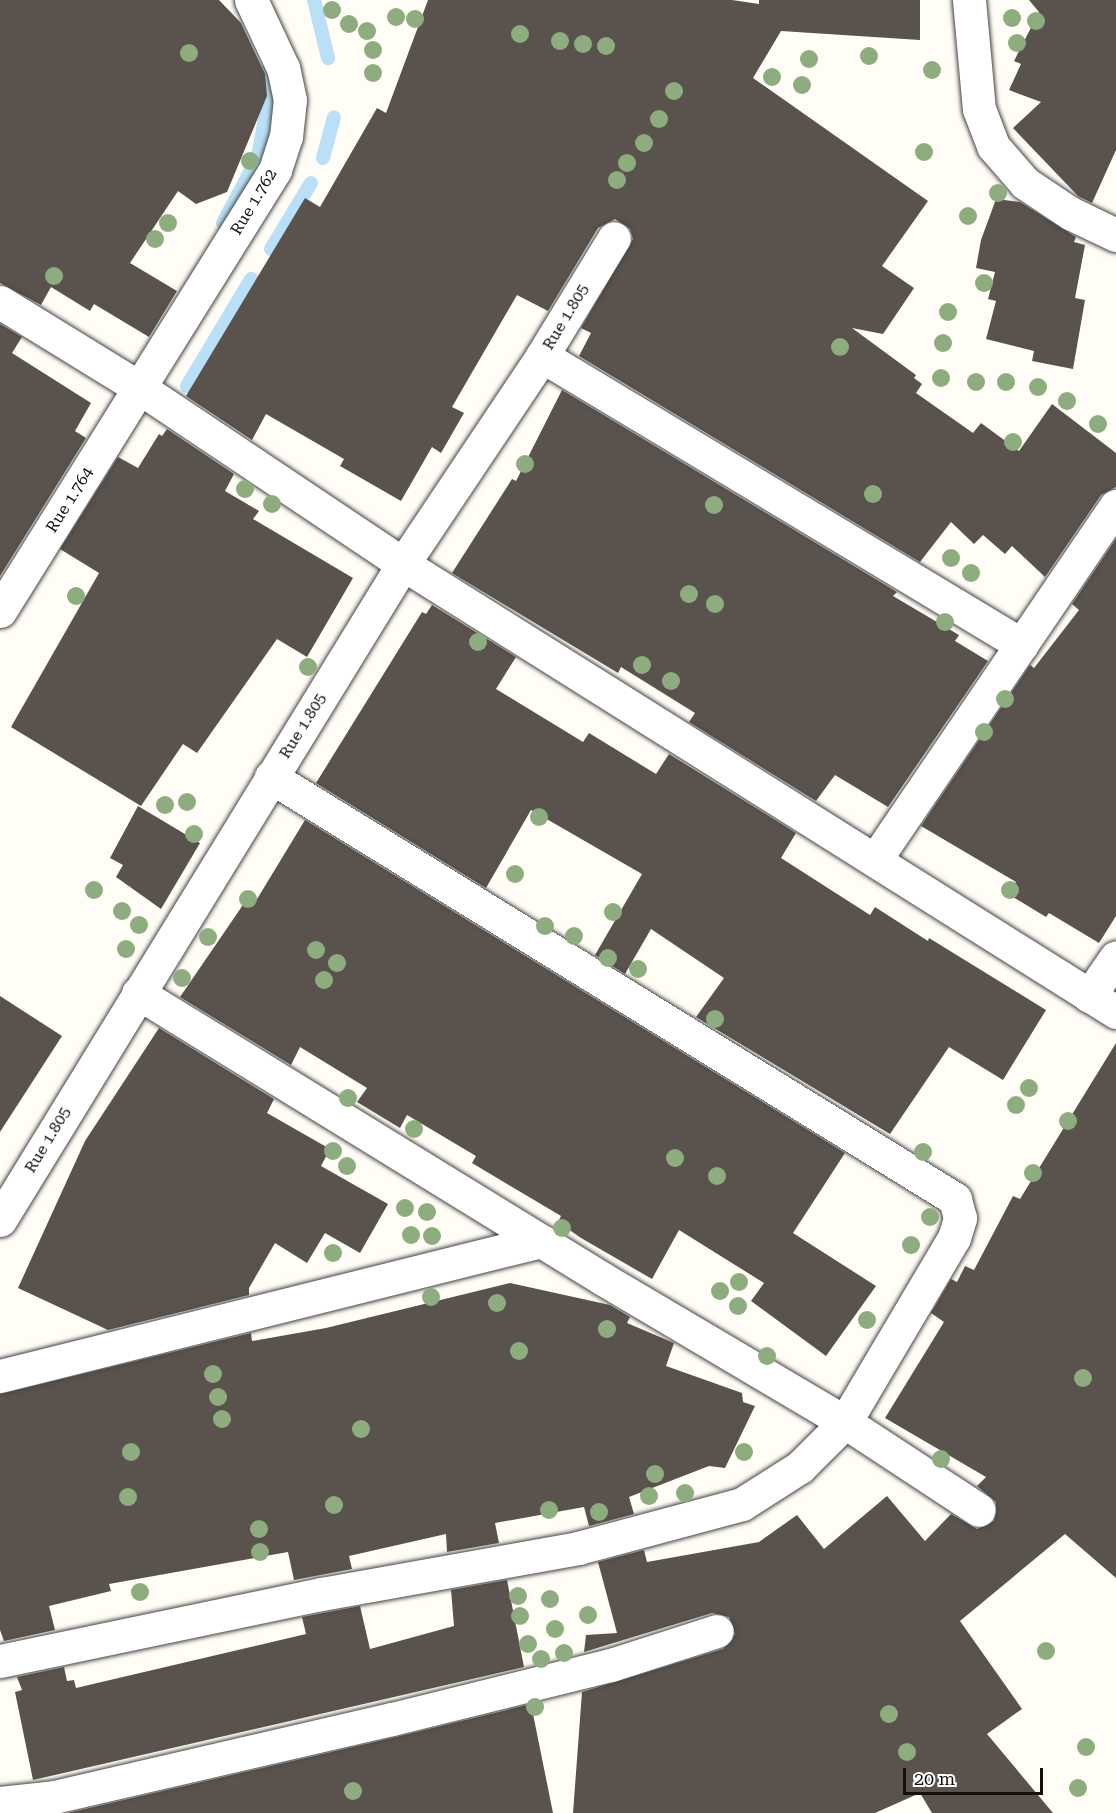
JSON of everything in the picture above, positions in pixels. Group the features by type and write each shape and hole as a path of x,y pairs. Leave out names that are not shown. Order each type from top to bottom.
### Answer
{"street":[{"name":"Rue 1.762","path":"140,388 275,170 286,138 290,100 283,68 251,0"},
{"path":"969,0 979,109 993,146 1025,183 1070,213 1116,235"},
{"name":"Rue 1.805","path":"0,1220 402,564 542,356 614,238"},
{"path":"0,302 140,388 402,564 1102,1004 1116,957"},
{"path":"542,356 1022,645"},
{"name":"Rue 1.764","path":"0,612 140,388"},
{"path":"875,860 1116,506"},
{"path":"0,1660 321,1594 578,1548 742,1504 800,1467 845,1422 954,1238 960,1218 955,1199 271,777"},
{"path":"138,993 541,1241 845,1422 979,1510"},
{"path":"0,1376 541,1241"},
{"path":"0,1803 54,1797 392,1719 611,1665 717,1631"}],"building":[{"path":"0,0 219,0 241,23 265,74 267,96 227,192 196,204 178,191 130,263 177,291 149,337 94,304 90,311 51,287 41,305 0,283"},
{"path":"428,0 732,0 759,4 759,0 920,0 920,40 781,31 753,78 928,201 882,266 914,288 883,334 852,328 916,375 914,378 922,384 916,393 973,433 981,423 1019,451 1052,404 1116,453 1116,487 1101,495 1045,577 1012,546 1005,554 983,535 974,544 951,522 920,562 579,356 591,333 581,328 633,239 630,229 615,219 598,228 548,311 517,295 452,407 464,413 441,453 432,447 401,501 340,466 344,459 266,414 252,440 186,396 305,198 320,207 377,108 386,113"},
{"path":"1029,0 1116,0 1116,150 1092,203 1078,196 1013,128 1041,102 1009,90 1021,64 1014,61 1039,12"},
{"path":"996,199 1020,202 1076,237 1074,242 1085,245 1075,298 1085,300 1073,369 1032,361 1034,351 986,339 996,301 988,299 995,272 976,268 981,240"},
{"path":"0,324 22,337 12,353 91,403 75,431 86,438 0,576"},
{"path":"562,390 897,592 893,596 959,635 955,641 988,661 888,807 835,775 816,801 689,722 695,713 621,667 618,673 452,573 512,479 516,481"},
{"path":"167,429 234,474 225,491 259,511 253,519 353,578 307,657 277,639 197,753 183,744 141,806 11,727 99,573 60,549 118,457 138,468 159,434 162,436"},
{"path":"1116,539 1116,916 1099,943 1049,913 1046,917 1008,894 1016,882 921,826 1030,665 1034,668 1079,610 1072,604"},
{"path":"432,605 516,657 496,689 583,742 589,733 656,774 669,754 796,833 781,858 870,915 875,907 1046,1010 1003,1080 949,1047 890,1134 696,1017 724,978 651,929 625,974 595,955 642,874 531,810 486,888 316,783 422,612 426,614"},
{"path":"138,806 200,843 161,909 116,877 123,865 110,858"},
{"path":"305,820 845,1153 793,1233 876,1286 826,1356 751,1301 764,1283 679,1230 652,1279 581,1238 558,1222 561,1216 472,1163 476,1156 407,1115 400,1128 357,1102 367,1088 300,1047 291,1065 180,997 247,899 254,904"},
{"path":"0,996 62,1036 0,1132"},
{"path":"159,1028 274,1099 267,1113 330,1149 321,1166 388,1204 360,1253 325,1233 307,1263 275,1243 249,1288 249,1295 108,1330 18,1288 85,1141"},
{"path":"1116,1043 1116,1578 1065,1534 960,1621 1022,1709 987,1734 1053,1813 932,1813 920,1793 875,1813 573,1813 582,1692 723,1649 735,1634 729,1617 712,1613 584,1652 586,1635 617,1633 598,1562 644,1550 647,1562 759,1542 797,1515 824,1549 887,1496 925,1541 951,1514 977,1529 994,1521 996,1502 977,1486 986,1477 885,1418 944,1322 931,1313 951,1279 957,1282 965,1266 974,1270 1013,1196 1020,1199"},
{"path":"510,1283 610,1305 630,1317 627,1323 674,1343 666,1366 742,1393 743,1402 755,1406 725,1468 709,1466 629,1497 634,1514 589,1526 584,1507 495,1523 499,1543 447,1552 446,1534 349,1556 352,1569 294,1580 288,1552 109,1584 111,1591 49,1606 55,1630 4,1641 0,1630 0,1394 251,1333 252,1341 326,1328"},
{"path":"507,1580 524,1667 33,1780 15,1692 22,1690 17,1677 64,1667 67,1681 74,1680 76,1688 306,1634 302,1617 360,1606 370,1649 454,1626 451,1590"},
{"path":"531,1704 553,1813 68,1813 396,1737"}],"waterway":[{"path":"314,0 328,58"},
{"path":"223,223 258,157 266,112 267,71"},
{"path":"323,158 334,117"},
{"path":"271,249 311,183"},
{"path":"187,386 251,279"}]}
